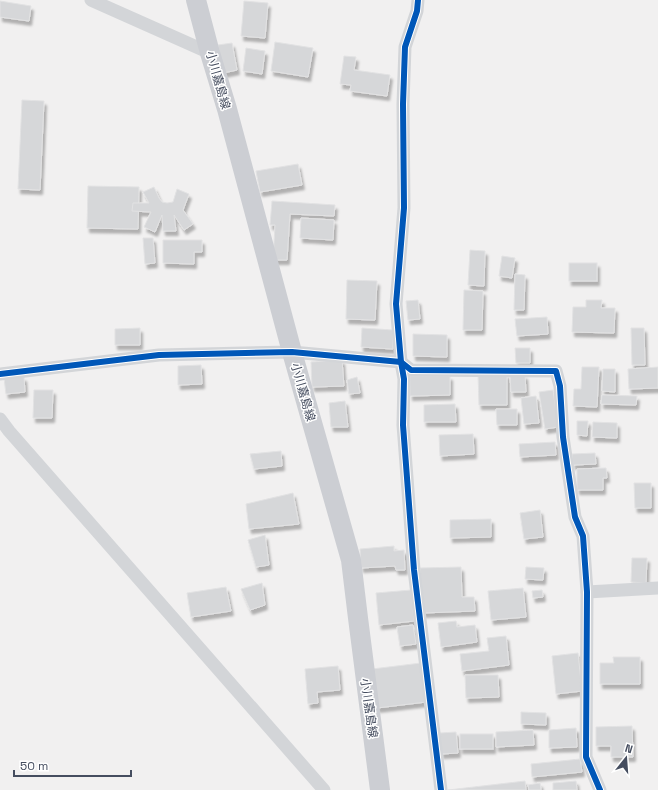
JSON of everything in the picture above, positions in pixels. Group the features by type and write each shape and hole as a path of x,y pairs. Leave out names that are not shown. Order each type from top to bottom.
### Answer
{"main road":[{"name":"小川嘉島線","path":"196,0 227,109 292,352 351,560 380,790"}],"street":[{"path":"91,0 210,53"},
{"path":"418,0 417,11 405,47 403,104 404,208 396,304 404,379 403,425 414,570 441,790"},
{"path":"0,374 159,355 292,352 401,362 411,370 556,371 560,386 563,437 575,517 583,536 587,592 586,757 600,790"},
{"path":"0,419 14,437 324,790"},
{"path":"587,592 658,588"}],"building":[{"path":"0,1 31,6 29,21 0,17"},
{"path":"244,1 268,3 265,38 241,36"},
{"path":"275,42 313,48 308,77 271,71"},
{"path":"232,43 237,70 223,73 218,45"},
{"path":"246,48 265,51 262,74 243,71"},
{"path":"344,56 356,57 354,70 390,75 387,96 350,91 351,85 340,84"},
{"path":"22,100 44,101 40,190 18,189"},
{"path":"298,164 302,185 260,192 256,171"},
{"path":"88,186 139,187 138,229 87,228"},
{"path":"154,187 162,202 167,203 173,202 177,189 189,194 183,210 193,224 184,230 174,215 176,231 163,231 162,215 155,232 144,227 151,212 132,211 133,203 149,203 143,192"},
{"path":"272,201 335,205 334,216 290,214 287,260 273,260 275,225 270,225"},
{"path":"301,218 334,220 333,240 300,238"},
{"path":"143,238 153,238 155,263 145,264"},
{"path":"163,240 202,240 202,252 194,252 194,264 163,263"},
{"path":"470,250 485,251 484,286 468,285"},
{"path":"502,256 515,258 512,278 499,276"},
{"path":"569,263 597,263 597,281 569,281"},
{"path":"515,274 525,275 524,310 514,310"},
{"path":"347,280 377,281 375,320 346,319"},
{"path":"464,290 483,291 482,330 463,330"},
{"path":"418,300 420,319 408,320 406,301"},
{"path":"586,300 602,300 601,308 615,308 614,333 572,332 573,307 586,307"},
{"path":"547,317 548,334 517,336 515,319"},
{"path":"140,328 140,345 115,345 115,329"},
{"path":"362,328 393,330 393,349 361,347"},
{"path":"631,328 644,328 645,365 632,365"},
{"path":"413,334 447,335 447,357 413,356"},
{"path":"515,348 530,348 530,363 516,363"},
{"path":"342,360 344,386 312,387 311,362"},
{"path":"201,365 202,384 178,385 178,366"},
{"path":"582,367 599,367 597,407 573,406 574,389 581,389"},
{"path":"658,367 658,388 629,389 628,369"},
{"path":"603,369 615,369 615,392 602,391"},
{"path":"478,374 507,374 507,405 479,405"},
{"path":"510,375 525,375 526,392 511,392"},
{"path":"410,376 450,376 450,395 410,396"},
{"path":"24,377 25,392 6,394 4,378"},
{"path":"357,377 360,393 349,394 347,380"},
{"path":"34,390 53,390 52,418 33,418"},
{"path":"553,390 558,427 545,429 539,392"},
{"path":"602,395 637,396 636,405 601,404"},
{"path":"536,396 539,423 524,424 521,398"},
{"path":"345,401 348,427 331,427 329,403"},
{"path":"455,404 456,422 424,422 424,405"},
{"path":"496,409 517,409 517,425 497,425"},
{"path":"577,421 588,421 587,436 577,435"},
{"path":"593,422 617,423 617,438 592,437"},
{"path":"473,434 474,454 440,456 439,435"},
{"path":"555,442 556,455 520,457 519,444"},
{"path":"281,451 282,466 254,469 250,454"},
{"path":"595,453 596,464 573,465 572,454"},
{"path":"606,468 607,478 603,478 603,490 577,490 577,469"},
{"path":"634,483 651,483 651,508 635,508"},
{"path":"293,493 299,524 249,529 246,504"},
{"path":"540,510 543,537 524,539 520,513"},
{"path":"491,519 491,537 450,538 450,520"},
{"path":"265,535 269,565 256,567 248,540"},
{"path":"394,546 394,551 404,550 405,570 396,570 395,566 361,568 360,549"},
{"path":"632,558 647,558 646,583 631,582"},
{"path":"461,567 462,597 474,597 475,611 422,613 420,568"},
{"path":"526,567 544,568 543,580 525,579"},
{"path":"262,583 265,605 250,610 241,589"},
{"path":"226,587 231,611 191,617 187,593"},
{"path":"523,588 526,617 491,620 488,591"},
{"path":"411,590 414,621 379,625 376,593"},
{"path":"542,590 543,597 533,598 532,591"},
{"path":"456,621 457,627 475,625 477,642 441,647 438,623"},
{"path":"413,625 416,644 400,646 397,627"},
{"path":"506,636 509,665 462,671 460,654 489,651 487,638"},
{"path":"578,653 582,691 556,694 552,656"},
{"path":"613,657 640,657 640,684 600,684 600,663 614,663"},
{"path":"421,663 426,702 377,708 372,669"},
{"path":"338,666 340,690 317,692 318,703 308,704 305,669"},
{"path":"465,675 498,675 499,697 466,698"},
{"path":"521,712 546,713 546,725 521,724"},
{"path":"632,726 633,757 611,757 611,746 596,746 596,727"},
{"path":"576,728 577,747 549,748 549,730"},
{"path":"533,730 534,745 496,747 496,732"},
{"path":"456,732 458,753 441,754 440,733"},
{"path":"460,734 493,734 493,749 460,749"},
{"path":"580,759 582,772 532,777 531,764"},
{"path":"525,781 526,790 448,790"},
{"path":"576,781 577,790 553,790 553,783"},
{"path":"540,783 541,790 529,790 528,785"}],"cycle path":[{"path":"418,0 417,11 405,47 403,104 404,208 396,304 404,379 403,425 414,570 441,790"},
{"path":"0,374 159,355 292,352 401,362 411,370 556,371 560,386 563,437 575,517 583,536 587,592 586,757 600,790"}]}
